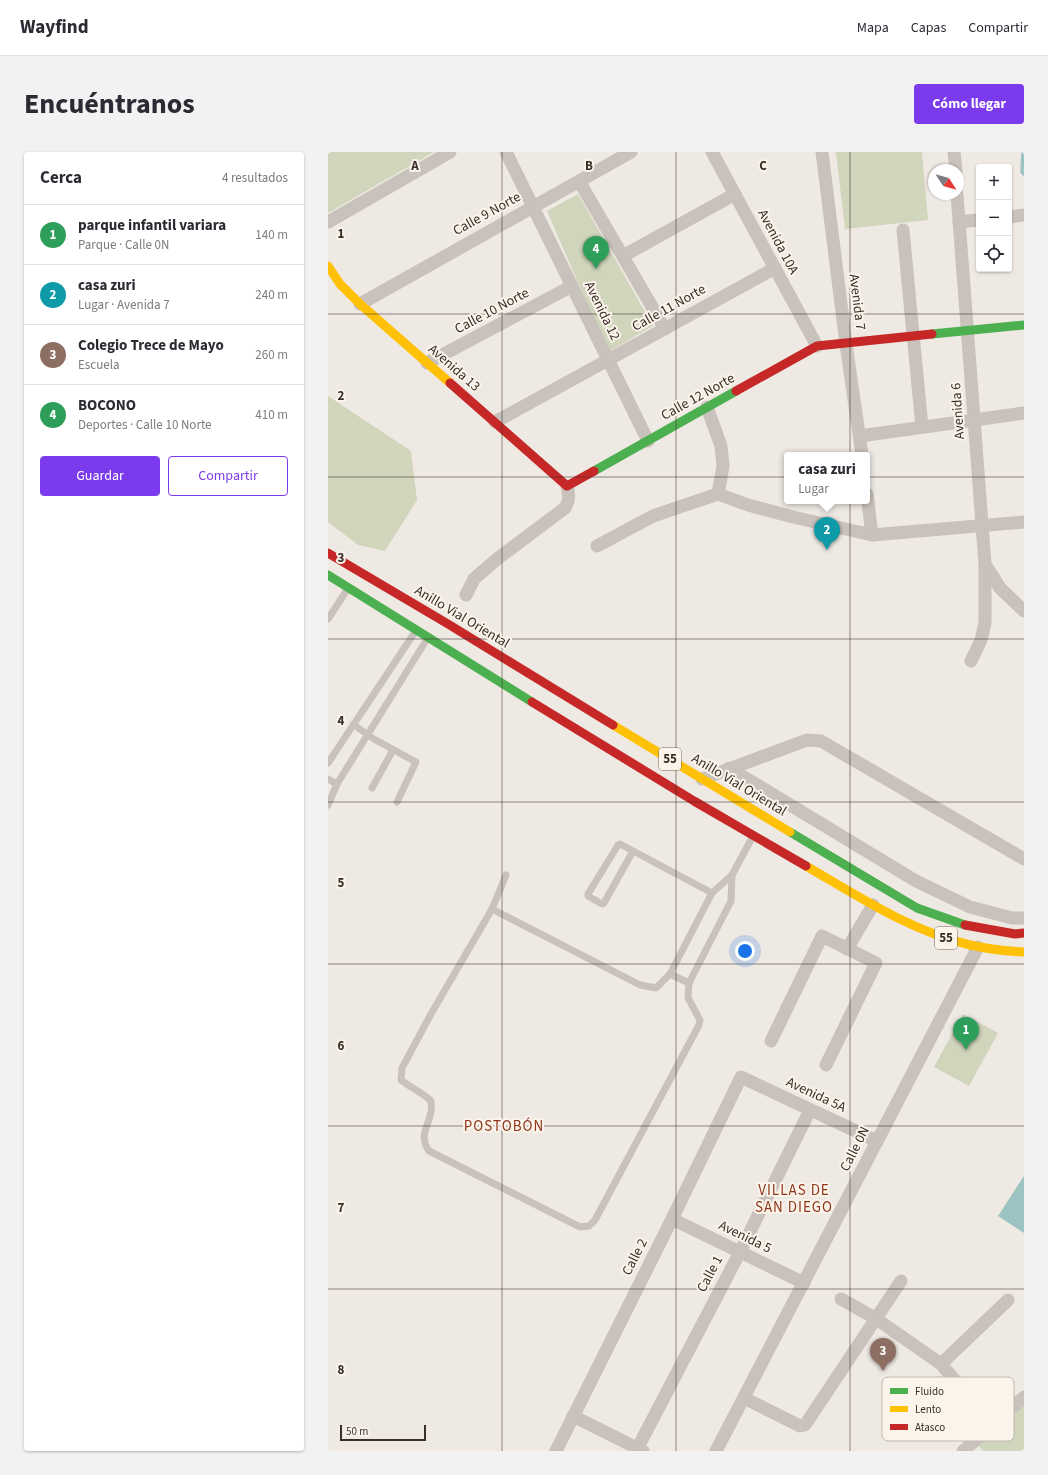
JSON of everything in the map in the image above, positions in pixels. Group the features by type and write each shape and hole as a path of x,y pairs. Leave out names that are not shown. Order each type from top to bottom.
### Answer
{"main road":[{"name":"Avenida 13","path":"328,266 340,284 360,304 567,486"},
{"name":"Calle 12 Norte","path":"567,486 817,346 1024,325"},
{"name":"Anillo Vial Oriental","path":"328,553 702,778 873,883 917,908 965,925 1015,934 1024,933"},
{"name":"55","path":"328,575 532,702 753,836 906,923 935,934 978,947 1024,952"}],"street":[{"path":"328,222 450,152"},
{"name":"Avenida 12","path":"506,152 648,441"},
{"name":"Calle 9 Norte","path":"360,304 631,152"},
{"name":"Avenida 10A","path":"712,152 817,346"},
{"name":"Avenida 7","path":"822,152 846,344 862,452"},
{"path":"954,152 955,164"},
{"path":"579,181 665,329"},
{"path":"622,256 735,194"},
{"name":"Avenida 6","path":"957,200 985,564 1000,588 1024,611"},
{"path":"1012,217 1024,215"},
{"path":"959,222 976,220"},
{"path":"903,230 922,427"},
{"name":"Calle 11 Norte","path":"495,422 775,268"},
{"name":"Calle 10 Norte","path":"427,363 572,286"},
{"path":"707,407 721,446 723,466 718,494"},
{"path":"860,436 1024,413"},
{"path":"466,595 474,579 496,558 565,508 569,502 567,486"},
{"path":"597,546 653,516 718,494 748,505 793,517 872,535 1024,522"},
{"path":"868,504 872,535"},
{"path":"971,661 981,640 985,623 985,564"},
{"path":"702,778 807,740 821,741 1024,859"},
{"path":"729,768 916,881 970,907 1012,918 1024,918"},
{"path":"847,949 873,905"},
{"path":"771,1041 822,936 876,963 826,1065"},
{"name":"Calle 0N","path":"716,1451 978,947"},
{"name":"Avenida 5A","path":"741,1077 877,1141"},
{"name":"Calle 2","path":"556,1451 741,1077"},
{"name":"Calle 1","path":"639,1450 740,1252 810,1110"},
{"name":"Avenida 5","path":"672,1219 804,1283"},
{"path":"744,1398 800,1426 805,1425 901,1281"},
{"path":"841,1299 875,1318 941,1364 952,1377"},
{"path":"941,1364 1008,1300"},
{"path":"1014,1406 1024,1397"},
{"path":"574,1416 639,1450"}],"lane":[{"path":"328,619 348,588"},
{"path":"328,763 416,630"},
{"path":"328,805 337,784 428,638"},
{"path":"354,725 393,750 416,762 397,802"},
{"path":"372,788 393,750"},
{"path":"328,779 337,784"},
{"path":"492,909 640,985 656,988 670,974 712,893 732,875 753,836"},
{"path":"633,851 604,903 602,904 588,896 620,844 712,893"},
{"path":"506,875 492,909 402,1068 401,1080 425,1095 431,1101 431,1110 423,1136 424,1144 429,1151 580,1227 589,1226 595,1220 699,1025 700,1020 688,998 689,983 731,901 732,875"},
{"path":"670,974 689,983"}],"green space":[{"path":"328,152 434,152 328,213"},
{"path":"836,152 922,152 928,220 845,229"},
{"path":"578,194 653,326 608,352 547,211"},
{"path":"328,396 411,451 417,500 385,551 358,545 328,522"},
{"path":"963,1014 998,1033 969,1086 934,1067"},
{"path":"1024,1403 1024,1451 983,1451 977,1444 980,1441 1014,1441 1014,1412"}],"water":[{"path":"1024,1176 1024,1233 998,1216"}],"waterway":[{"path":"1023,152 1022,172 1024,174"}],"traffic: fast":[{"path":"932,334 1024,325"},
{"path":"594,471 736,391"},
{"path":"328,575 532,702"},
{"path":"790,832 917,908 965,925"}],"traffic: slow":[{"path":"328,266 340,284 360,304 450,383"},
{"path":"613,725 790,832"},
{"path":"806,866 885,912 926,931 970,945 997,950 1024,952"}],"traffic: jam":[{"path":"736,391 817,346 932,334"},
{"path":"450,383 567,486 594,471"},
{"path":"328,553 448,624 613,725"},
{"path":"532,702 694,801 806,866"},
{"path":"965,925 1015,934 1024,933"}],"place":[{"name":"BOCONO","path":"596,269"},
{"name":"casa zuri","path":"827,550"},
{"name":"parque infantil variara","path":"966,1050"},
{"name":"Colegio Trece de Mayo","path":"883,1371"}],"district":[{"name":"POSTOBÓN","path":"504,1126"},
{"name":"VILLAS DE SAN DIEGO","path":"794,1198"}]}
